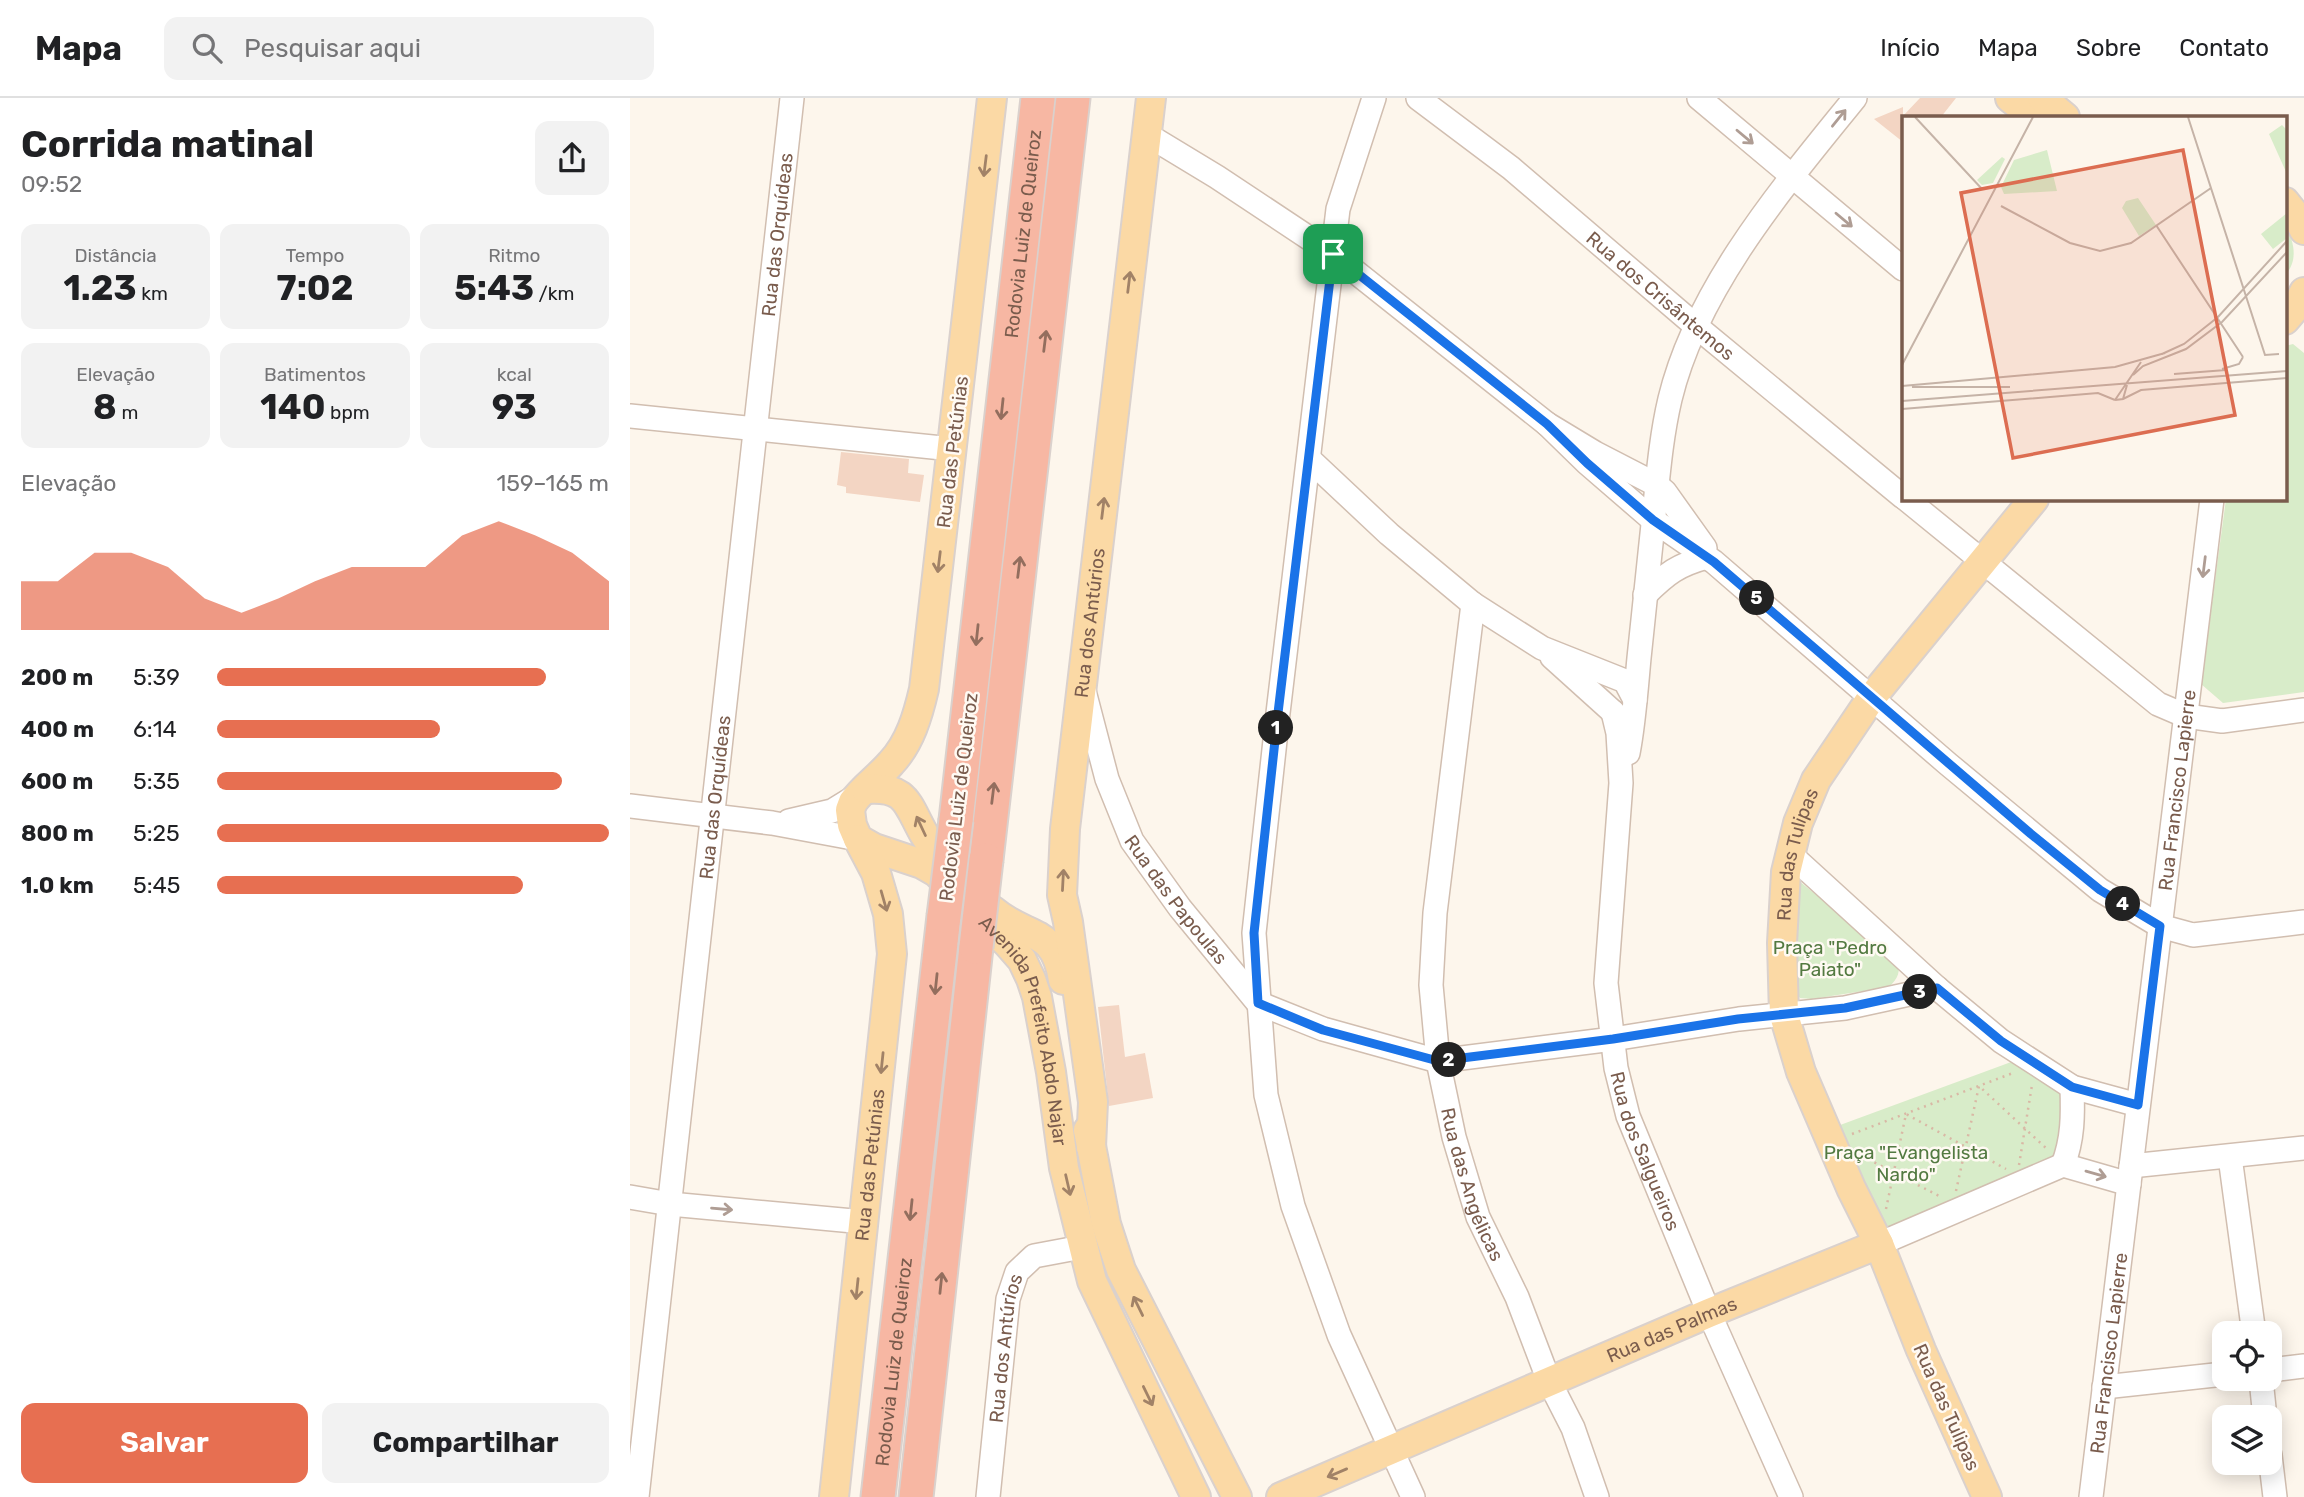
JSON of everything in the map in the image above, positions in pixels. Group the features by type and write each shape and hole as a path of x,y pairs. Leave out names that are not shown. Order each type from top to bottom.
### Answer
{"highway":[{"name":"Rodovia Luiz de Queiroz","path":"878,1497 1038,98"},
{"name":"Rodovia Luiz de Queiroz","path":"916,1497 976,947 1075,98"},
{"path":"927,1497 937,1320"}],"main road":[{"name":"Rua das Petúnias","path":"862,792 894,761 918,716 924,689 992,98"},
{"name":"Rua dos Antúrios","path":"1091,1147 1093,1102 1062,895 1065,829 1150,98"},
{"path":"2010,98 2033,116"},
{"path":"2042,98 2064,116"},
{"path":"2292,203 2304,230"},
{"path":"2293,309 2304,337"},
{"name":"Rua das Tulipas","path":"1987,1497 1920,1350 1879,1244 1801,1072 1784,1014 1782,943 1786,872 1798,823 1816,780 1872,696 2033,500"},
{"name":"Avenida Prefeito Abdo Najar","path":"862,792 884,788 906,800 936,850 994,912 1019,929 1043,938 1054,949 1061,963 1106,1224 1121,1270 1237,1497"},
{"path":"858,839 850,810 862,792"},
{"name":"Rua das Petúnias","path":"834,1497 892,954 888,914 876,873 858,839"},
{"name":"Avenida Prefeito Abdo Najar","path":"858,839 936,872 1022,960 1037,997 1051,1072 1064,1168 1092,1282 1196,1497"},
{"path":"1022,960 1036,977 1052,982 1063,976 1071,948"},
{"name":"Rua das Palmas","path":"1281,1497 1709,1313 1879,1244"}],"street":[{"name":"Rua das Orquídeas","path":"637,1497 792,98"},
{"path":"1374,98 1338,209 1254,933 1266,1095 1293,1206 1339,1335 1413,1497"},
{"name":"Rua dos Crisântemos","path":"1418,98 1511,168 1697,327 1902,496"},
{"path":"1699,98 1902,268"},
{"name":"Rua dos Salgueiros","path":"1621,783 1630,743 1660,449 1680,365 1726,273 1760,219 1855,98"},
{"path":"1146,134 1217,177 1333,254 1547,424 1653,520 1711,559 2000,808 2100,890 2160,926 2193,935 2304,922"},
{"path":"630,416 952,449"},
{"path":"1547,424 1657,485 1665,492 1711,559"},
{"path":"1308,458 1389,534 1473,604 1542,648 1613,712 1635,700 1625,681 1542,648"},
{"name":"Rua dos Crisântemos","path":"1907,500 2158,704 2186,716 2222,721 2304,710"},
{"name":"Rua Francisco Lapierre","path":"2091,1497 2212,500"},
{"path":"1645,595 1668,572 1682,564 1711,559"},
{"name":"Rua das Angélicas","path":"1473,604 1435,913 1431,985 1438,1061 1454,1137 1478,1217 1517,1297 1549,1381 1573,1429 1597,1497"},
{"name":"Rua das Papoulas","path":"1082,685 1107,779 1132,841 1180,908 1258,1003 1323,1030 1438,1061 1845,1008 1937,988"},
{"name":"Rua dos Salgueiros","path":"1613,712 1618,733 1621,783 1606,982 1616,1068 1628,1116 1709,1313 1791,1497"},
{"path":"772,823 832,811 862,792"},
{"path":"630,806 772,823 858,839"},
{"path":"1790,854 1937,988 2001,1041 2072,1087 2138,1105"},
{"path":"2072,1087 2070,1146 2063,1165 2130,1175 2230,1157 2304,1148"},
{"path":"2230,1157 2253,1321"},
{"name":"Rua das Palmas","path":"1879,1244 2063,1165"},
{"path":"630,1197 670,1204 864,1222"},
{"name":"Rua dos Antúrios","path":"988,1497 1008,1300 1017,1272 1034,1256 1082,1247"},
{"path":"865,1497 894,1359"},
{"path":"2282,1369 2304,1366"},
{"path":"2104,1387 2212,1375"},
{"path":"2272,1475 2275,1497"}],"path":[{"path":"1831,1142 2035,1064"},
{"path":"2017,1175 2035,1064"},
{"path":"1979,1086 2063,1165"},
{"path":"1956,1192 1979,1086"},
{"path":"1906,1114 2007,1170"},
{"path":"1879,1244 1906,1114"},
{"path":"1831,1142 1895,1171 1942,1197"}],"green space":[{"path":"2287,231 2294,251 2287,272"},
{"path":"2293,344 2304,353 2304,692 2223,703 2201,684 2226,500 2287,500 2287,346"},
{"name":"Praça \"Pedro Paiato\"","path":"1799,881 1897,960 1898,975 1889,987 1812,999 1800,998 1793,989"},
{"name":"Praça \"Evangelista Nardo\"","path":"2022,1058 2061,1088 2063,1165 1879,1244 1832,1128"}],"building":[{"path":"1920,98 1956,98 1942,116 1903,116"},
{"path":"1903,107 1902,116 1902,141 1874,119"},
{"path":"841,452 909,459 908,473 924,475 920,502 846,493 846,487 837,485"},
{"path":"1119,1005 1125,1057 1145,1053 1153,1098 1109,1106 1098,1007"}],"route":[{"path":"1333,254 1547,424 1653,520 1714,562 2031,834 2100,890 2160,926 2138,1105 2072,1087 2001,1041 1937,988 1845,1008 1738,1019 1613,1039 1438,1061 1323,1030 1258,1003 1254,933 1333,254"}]}
